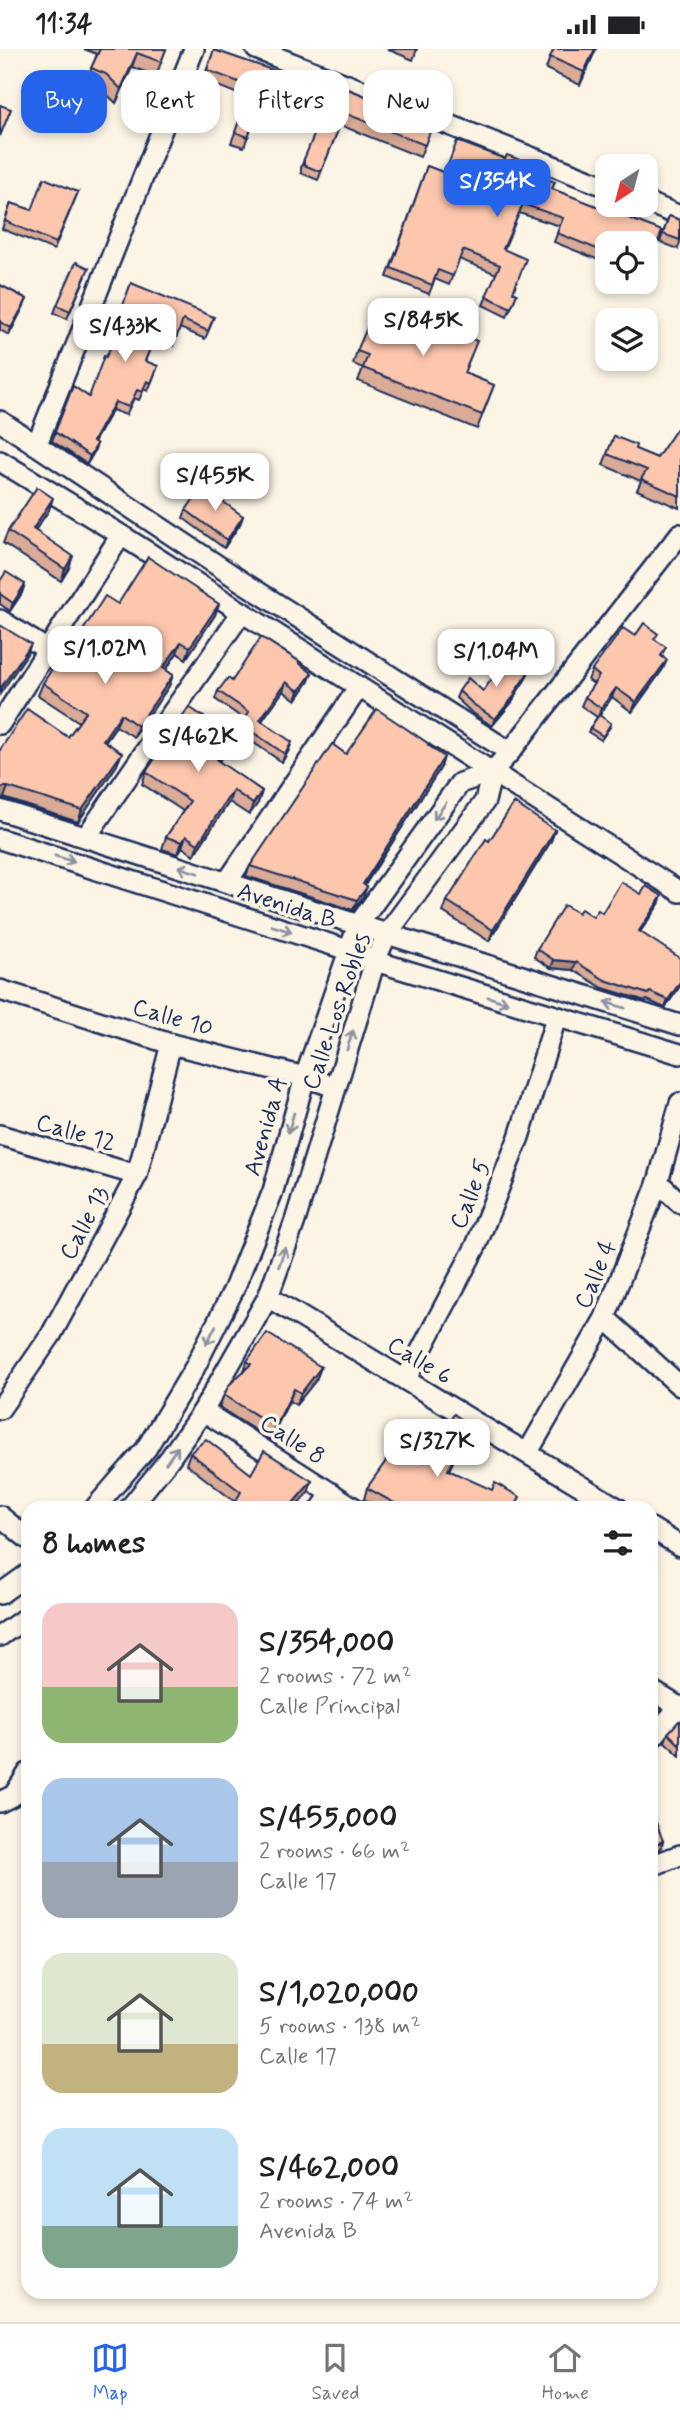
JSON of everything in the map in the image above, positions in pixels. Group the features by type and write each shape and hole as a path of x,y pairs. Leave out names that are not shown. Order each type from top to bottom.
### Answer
{"street":[{"path":"37,443 194,49"},
{"path":"256,49 595,182"},
{"path":"658,207 680,216"},
{"path":"0,421 37,443 244,583 510,752"},
{"path":"0,461 121,535 680,893"},
{"name":"Calle Los Robles","path":"135,1501 203,1411 268,1297 295,1221 375,961 387,935 485,801 492,772 680,534"},
{"path":"0,725 121,535"},
{"path":"86,837 242,613"},
{"path":"0,620 46,649"},
{"path":"227,882 359,687"},
{"name":"Avenida A","path":"101,1501 146,1449 194,1369 234,1289 273,1191 304,1077 358,925 460,783 492,772"},
{"name":"Avenida B","path":"0,810 387,935 680,1025"},
{"name":"Avenida B","path":"0,839 348,950 375,961 680,1054"},
{"name":"Calle 10","path":"0,991 172,1044 335,1087"},
{"name":"Calle 5","path":"406,1380 476,1246 519,1137 556,1018"},
{"name":"Calle 13","path":"0,1409 51,1335 137,1175 172,1044"},
{"name":"Calle 4","path":"528,1452 605,1318 657,1182 680,1103"},
{"name":"Calle 12","path":"1,1137 137,1175"},
{"path":"657,1182 680,1203"},
{"name":"Calle 6","path":"268,1297 606,1501"},
{"path":"605,1318 680,1386"},
{"name":"Calle 8","path":"203,1411 326,1501"},
{"path":"0,1515 21,1533"},
{"path":"658,1532 680,1546"},
{"path":"0,1594 21,1579"},
{"path":"0,1636 21,1621"},
{"path":"658,1694 680,1706 658,1731"},
{"path":"0,1801 14,1795 21,1784"},
{"path":"658,1863 680,1855"}],"building":[{"path":"100,49 166,49 161,62 137,53 129,70 121,70 121,89 107,75 107,70 91,68"},
{"path":"554,49 595,49 584,72 550,57"},
{"path":"214,50 272,70 234,70 234,80 220,75 220,70 207,70"},
{"path":"349,89 363,95 363,120 349,115"},
{"path":"0,105 11,109 0,136"},
{"path":"315,133 337,133 321,172 304,165"},
{"path":"395,133 429,133 425,145"},
{"path":"457,141 505,159 507,155 546,170 543,178 555,182 552,189 595,205 595,217 625,217 662,231 658,241 658,231 595,231 595,248 557,233 563,218 523,204 503,249 526,259 513,292 517,294 511,308 486,296 500,265 463,250 453,276 438,270 432,285 391,268 427,166 445,173"},
{"path":"44,178 78,192 56,243 5,221 11,203 32,210"},
{"path":"669,216 680,220 680,240 663,234"},
{"path":"76,262 89,268 70,311 57,305"},
{"path":"131,283 214,317 208,331 183,320 176,338 157,331 145,361 158,366 151,383 147,381 142,392 137,390 129,407 115,402 93,441 97,444 90,456 55,432 73,386 89,397 104,356 106,357 117,333 122,335 132,309 123,305"},
{"path":"0,285 27,299 11,328 0,322"},
{"path":"378,302 477,341 464,373 494,385 482,415 363,368 368,355 357,351"},
{"path":"680,424 680,496 641,479 647,470 607,454 614,436 657,458"},
{"path":"37,487 53,498 33,529 73,556 65,569 8,531"},
{"path":"202,487 243,516 227,540 186,510"},
{"path":"148,557 219,604 190,647 181,642 163,668 173,675 138,726 121,714 103,740 122,753 82,810 8,787 0,787 0,750 27,709 68,737 86,712 43,683 76,632 80,635 105,596 118,604"},
{"path":"6,572 25,584 13,603 0,594 0,581"},
{"path":"644,623 658,634 654,639 666,647 661,656 667,660 636,702 616,688 601,708 585,697 599,676 592,670 623,628 635,636"},
{"path":"0,625 31,644 0,689"},
{"path":"261,637 312,673 299,691 286,682 260,720 292,742 285,754 241,724 249,712 218,691 228,678 232,681"},
{"path":"507,658 528,673 514,693 516,694 495,719 459,691 468,678 483,691"},
{"path":"189,707 232,736 217,760 262,791 253,804 233,790 198,844 186,836 182,842 166,837 190,801 146,772"},
{"path":"377,709 444,757 363,884 367,887 357,900 250,866 332,744 346,754"},
{"path":"599,715 611,723 603,736 590,728"},
{"path":"514,803 555,830 493,930 447,901 486,839 489,841"},
{"path":"621,882 641,894 646,886 662,896 639,931 680,958 680,982 668,1000 650,992 648,994 605,980 576,962 554,960 537,949 564,905 578,913 581,909 593,917 598,910 602,913"},
{"path":"267,1333 321,1367 301,1393 294,1389 275,1427 224,1395 229,1385 251,1364 247,1361"},
{"path":"454,1414 469,1425 448,1470 492,1490 495,1483 520,1497 518,1501 391,1501 367,1488 398,1444 424,1462"},
{"path":"206,1439 251,1474 264,1451 312,1481 295,1501 236,1501 241,1492 190,1453"},
{"path":"680,1722 680,1745 668,1733"},
{"path":"658,1828 663,1841 658,1843"}]}
